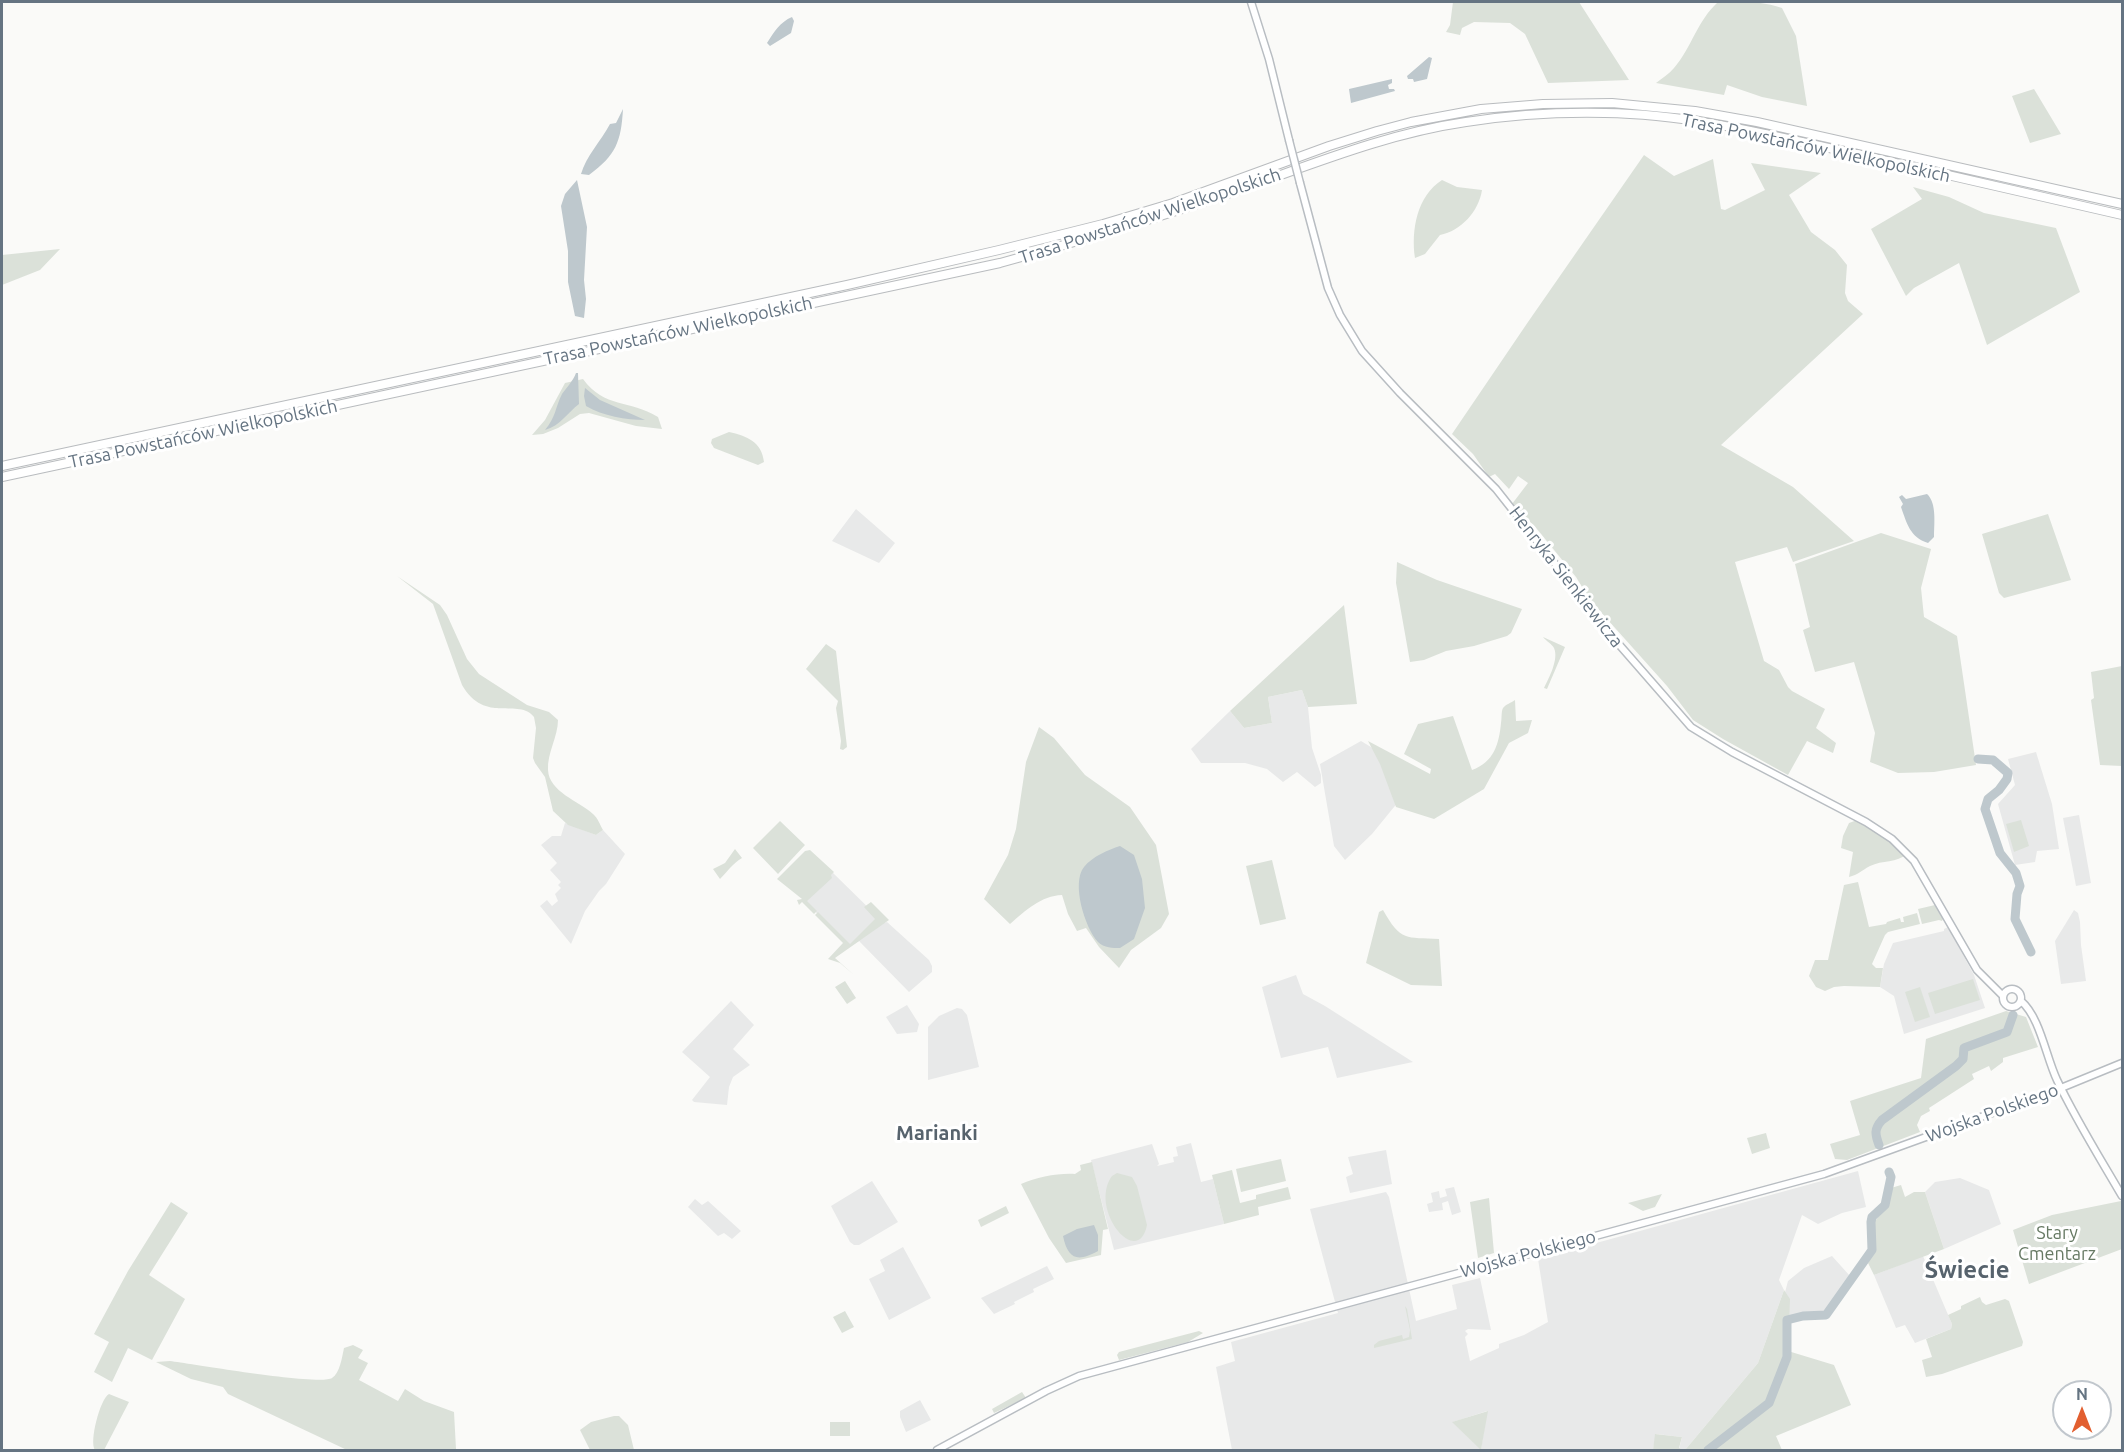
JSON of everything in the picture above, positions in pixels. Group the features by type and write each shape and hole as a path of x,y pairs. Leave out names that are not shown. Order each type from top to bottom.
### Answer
{"highway":[{"name":"Trasa Powstańców Wielkopolskich","path":"2,466 847,285 999,250 1103,224 1173,203 1329,146 1377,131 1450,114 1533,105 1612,103 1695,111 1842,141 2122,204"},
{"name":"Trasa Powstańców Wielkopolskich","path":"2,477 1000,263 1192,206 1349,150 1434,127 1516,116 1606,113 1701,122 2122,214"}],"street":[{"name":"Henryka Sienkiewicza","path":"1251,2 1330,294 1347,328 1371,361 1496,489 1616,641 1691,727 1732,752 1886,834 1907,854 1922,873 1977,970 2004,994"},
{"path":"2018,1004 2020,994 2016,990 2011,989 2004,994 2006,1005 2018,1004 2028,1011 2034,1020 2061,1088 2122,1196"},
{"name":"Wojska Polskiego","path":"937,1450 1046,1391 1079,1376 1824,1174 2061,1088 2122,1063"}],"shaded area":[{"path":"792,17 794,21 791,33 770,46 767,43 775,31"},
{"path":"1429,57 1432,58 1427,79 1414,82 1413,79 1408,79 1407,76"},
{"path":"1392,79 1392,83 1388,85 1389,89 1395,91 1351,103 1349,89"},
{"path":"623,109 621,130 611,154 589,175 581,174 610,124 616,123"},
{"path":"577,180 587,227 584,318 575,316 568,282 568,251 561,206 565,194"},
{"path":"578,373 579,404 559,422 545,430 562,394"},
{"path":"585,388 600,400 645,420 615,417 586,406"},
{"path":"1927,494 1934,508 1934,537 1928,543 1917,537 1910,529 1899,497 1902,495 1906,499"},
{"path":"856,509 895,543 879,563 832,541"},
{"path":"1302,690 1308,707 1312,748 1321,775 1321,783 1315,787 1297,772 1283,782 1267,769 1245,763 1201,763 1191,749 1230,711 1244,728 1272,723 1268,697"},
{"path":"1361,741 1389,758 1403,796 1372,834 1345,860 1334,846 1320,764"},
{"path":"2036,752 2052,804 2059,849 2037,851 2035,862 2015,865 1998,804 2015,785 2008,759"},
{"path":"2079,815 2091,883 2076,886 2063,818"},
{"path":"565,823 596,835 603,830 625,854 585,911 571,944 540,906 547,900 552,906 558,901 555,894 561,888 558,885 561,882 550,870 557,863 541,845 552,836 561,836"},
{"path":"1120,846 1134,855 1142,879 1145,908 1134,939 1120,948 1114,948 1100,944 1088,927 1081,905 1079,884 1080,874 1088,863 1101,854"},
{"path":"831,871 884,923 887,922 929,960 932,972 909,992 859,941 851,946 803,900"},
{"path":"2074,910 2078,913 2080,922 2086,981 2061,984 2055,941"},
{"path":"1948,927 1974,975 1985,1008 1904,1034 1894,996 1880,987 1884,964 1893,943 1944,931"},
{"path":"1296,975 1303,994 1413,1062 1337,1078 1328,1047 1281,1058 1262,987"},
{"path":"731,1001 754,1025 733,1049 750,1065 733,1077 729,1087 727,1105 694,1102 692,1100 710,1077 682,1052"},
{"path":"907,1005 919,1024 917,1032 897,1034 886,1017"},
{"path":"957,1008 962,1009 967,1015 979,1067 928,1080 928,1027 939,1016"},
{"path":"1191,1143 1201,1182 1213,1179 1224,1224 1114,1250 1091,1160 1152,1144 1159,1164 1157,1166 1174,1162 1173,1157 1178,1156 1176,1147"},
{"path":"1386,1150 1392,1184 1350,1193 1346,1177 1353,1174 1348,1157"},
{"path":"1858,1171 1866,1207 1842,1213 1818,1224 1802,1215 1779,1280 1784,1290 1758,1363 1685,1450 1679,1449 1682,1437 1656,1434 1653,1450 1232,1450 1216,1367 1235,1361 1231,1342 1338,1313 1310,1209 1386,1192 1416,1321 1457,1309 1452,1285 1480,1278 1491,1330 1468,1329 1465,1331 1468,1334 1465,1337 1470,1361 1499,1348 1499,1344 1524,1335 1548,1322 1538,1259","holes":["1487,1411 1481,1449 1453,1422"]},
{"path":"1960,1178 1989,1190 2001,1224 1944,1249 1925,1192 1935,1182"},
{"path":"872,1181 898,1222 859,1245 854,1245 850,1242 831,1206"},
{"path":"1454,1187 1461,1212 1452,1215 1448,1201 1442,1203 1443,1210 1429,1212 1427,1204 1433,1202 1431,1193 1439,1191 1440,1198 1447,1196 1445,1189"},
{"path":"695,1199 702,1205 708,1201 741,1231 732,1239 724,1233 718,1236 688,1207"},
{"path":"1094,1225 1098,1235 1098,1251 1085,1257 1075,1257 1068,1250 1063,1236 1077,1229"},
{"path":"903,1247 931,1298 889,1320 869,1279 885,1271 880,1260"},
{"path":"1832,1256 1850,1276 1825,1314 1786,1317 1783,1300 1788,1281 1804,1268"},
{"path":"1923,1256 1952,1324 1951,1329 1915,1343 1905,1325 1896,1328 1874,1275"},
{"path":"1047,1266 1054,1279 1033,1289 1034,1292 1014,1302 1015,1304 994,1314 981,1298"},
{"path":"920,1400 931,1420 906,1432 900,1411"}],"green space":[{"path":"1453,2 1579,2 1629,80 1548,83 1525,34 1510,23 1474,22 1462,28 1460,35 1446,32 1450,25"},
{"path":"1718,2 1750,2 1782,8 1796,36 1807,106 1762,97 1727,85 1724,95 1656,83 1680,60 1705,17"},
{"path":"2034,89 2061,134 2030,143 2012,96"},
{"path":"1644,155 1674,176 1713,159 1721,209 1725,210 1765,190 1751,163 1821,173 1789,195 1811,232 1835,250 1847,265 1845,293 1848,301 1863,314 1721,445 1793,487 1854,541 1793,562 1787,547 1735,562 1764,661 1779,670 1792,691 1825,709 1816,728 1836,743 1833,753 1807,741 1788,775 1693,720 1667,686 1590,600 1576,577 1537,529 1512,504 1528,483 1518,476 1509,489 1495,474 1489,477 1473,454 1452,434"},
{"path":"1442,180 1457,187 1482,190 1480,198 1473,212 1462,225 1440,235 1425,254 1415,258 1415,225 1421,204 1433,187"},
{"path":"1913,187 1949,197 1984,213 2056,228 2080,292 1987,345 1959,263 1914,288 1906,296 1871,229 1922,199"},
{"path":"60,249 40,270 2,285 2,255"},
{"path":"583,379 600,395 658,417 662,429 636,426 589,413 580,414 558,428 543,434 532,435 545,420 565,383"},
{"path":"729,432 742,436 757,445 764,462 758,465 714,448 711,443 712,439"},
{"path":"2048,514 2071,580 2004,598 1999,593 1982,534"},
{"path":"1881,533 1931,549 1921,588 1924,617 1957,636 1976,765 1934,772 1898,773 1870,762 1875,733 1854,662 1815,672 1803,630 1810,627 1795,564"},
{"path":"1397,562 1437,580 1522,609 1511,633 1474,646 1446,651 1424,660 1410,662 1396,583"},
{"path":"397,576 440,605 467,659 479,674 527,705 549,712 558,720 548,764 550,778 559,790 595,816 603,830 596,835 568,825 553,811 545,777 533,758 536,728 534,717 520,709 481,704 471,697 462,685 433,604"},
{"path":"1344,605 1357,704 1308,707 1302,690 1268,697 1272,723 1244,728 1230,711"},
{"path":"1543,637 1565,647 1547,689 1544,688 1553,668 1555,652"},
{"path":"826,644 836,651 847,747 843,750 840,749 836,708 838,701 806,669"},
{"path":"2122,666 2122,766 2100,765 2091,700 2094,698 2091,672"},
{"path":"1515,700 1516,721 1532,720 1528,733 1509,743 1484,789 1434,819 1396,807 1380,764 1368,741 1430,774 1431,769 1404,754 1418,724 1453,716 1472,770 1486,762 1494,751 1499,738 1503,708"},
{"path":"1039,727 1054,738 1085,775 1130,807 1156,845 1169,914 1161,928 1131,950 1119,968 1099,947 1086,928 1077,931 1062,895 1041,901 1010,924 984,899 1008,855 1016,829 1026,762"},
{"path":"1860,819 1907,854 1899,859 1875,864 1849,877 1853,852 1841,848 1843,836 1849,823"},
{"path":"2021,820 2029,846 2014,852 2006,824"},
{"path":"780,821 805,845 778,874 753,848"},
{"path":"735,849 742,858 720,879 713,869 725,863"},
{"path":"810,850 834,872 831,875 832,878 807,901 817,911 814,914 802,902 799,905 797,900 802,899 777,879 805,851"},
{"path":"1272,860 1286,919 1260,925 1246,866"},
{"path":"1858,882 1869,927 1886,924 1900,918 1901,922 1904,922 1903,917 1917,913 1920,924 1888,932 1885,935 1872,964 1876,968 1883,968 1880,987 1844,986 1825,991 1816,987 1809,976 1815,960 1828,960 1844,885"},
{"path":"871,902 889,920 835,958 854,975 840,963 828,959 843,943 815,915 818,912 850,944 875,919 864,907"},
{"path":"1935,905 1942,921 1922,924 1918,909"},
{"path":"1383,910 1395,928 1405,936 1439,939 1442,986 1411,985 1366,963 1379,912"},
{"path":"1973,979 1980,1000 1935,1014 1928,993"},
{"path":"845,981 856,998 847,1004 835,987"},
{"path":"1920,987 1930,1017 1915,1022 1905,992"},
{"path":"2006,1011 2026,1017 2038,1047 2003,1058 2003,1062 1991,1071 1989,1066 1972,1074 1974,1079 1929,1108 1930,1111 1921,1116 1917,1125 1920,1132 1847,1160 1835,1159 1830,1144 1860,1135 1850,1101 1921,1078 1926,1039"},
{"path":"1766,1133 1770,1148 1752,1154 1747,1138"},
{"path":"1281,1159 1286,1181 1241,1192 1236,1169"},
{"path":"1092,1162 1108,1229 1103,1230 1101,1255 1066,1263 1049,1238 1021,1184 1048,1176 1075,1174 1081,1170 1080,1165"},
{"path":"1232,1170 1240,1203 1256,1199 1256,1195 1288,1187 1291,1199 1258,1207 1259,1215 1224,1224 1212,1175"},
{"path":"1117,1173 1132,1177 1137,1186 1147,1225 1142,1237 1134,1241 1126,1238 1117,1230 1106,1204 1106,1189 1112,1176"},
{"path":"1901,1185 1905,1197 1914,1192 1925,1192 1944,1249 1874,1275 1868,1263 1874,1249 1875,1221 1887,1206 1891,1188"},
{"path":"1662,1194 1655,1207 1643,1211 1628,1203"},
{"path":"1489,1198 1494,1253 1478,1258 1470,1202"},
{"name":"Stary Cmentarz","path":"2121,1201 2122,1249 2029,1284 2013,1230 2052,1215"},
{"path":"171,1202 188,1213 149,1275 185,1299 152,1360 128,1348 112,1382 94,1372 109,1342 94,1334 128,1271"},
{"path":"1006,1206 1009,1213 981,1227 978,1220"},
{"path":"1784,1290 1790,1299 1788,1351 1834,1365 1851,1405 1776,1436 1782,1450 1685,1450 1758,1363"},
{"path":"1980,1297 1986,1305 2005,1299 2009,1301 2023,1342 2022,1346 1942,1374 1926,1377 1922,1360 1932,1357 1926,1339 1951,1329 1952,1324 1948,1315"},
{"path":"1405,1306 1412,1339 1374,1348 1379,1341 1402,1335 1403,1339 1409,1337 1410,1330"},
{"path":"845,1311 854,1327 842,1333 833,1317"},
{"path":"1199,1331 1203,1333 1188,1342 1119,1360 1117,1355 1119,1352"},
{"path":"353,1345 363,1350 358,1358 368,1363 359,1380 398,1401 405,1389 424,1401 454,1412 456,1449 469,1450 347,1450 228,1394 223,1387 191,1379 156,1362 170,1361 282,1377 323,1380 335,1376 344,1348"},
{"path":"1022,1392 1026,1398 994,1413 992,1409"},
{"path":"109,1394 129,1402 104,1450 95,1450 93,1439 96,1421 102,1404"},
{"path":"1488,1411 1481,1450 1452,1422"},
{"path":"619,1416 628,1425 634,1450 590,1450 580,1430 591,1422"},
{"path":"830,1422 850,1422 850,1436 830,1436"},
{"path":"1655,1434 1682,1437 1679,1448 1682,1450 1653,1450"}],"waterway":[{"path":"1978,759 1993,760 2008,773 2007,779 1999,790 1988,799 1985,809 2000,853 2016,873 2020,886 2015,919 2031,952"},
{"path":"1879,1145 1876,1132 1882,1120 1956,1066 1963,1059 1964,1048 2007,1032 2013,1015"},
{"path":"1708,1450 1769,1403 1787,1357 1787,1320 1803,1316 1826,1315 1872,1250 1872,1217 1885,1205 1891,1177 1889,1172"}],"district":[{"name":"Marianki","path":"937,1133"},
{"name":"Świecie","path":"1967,1270"}]}
